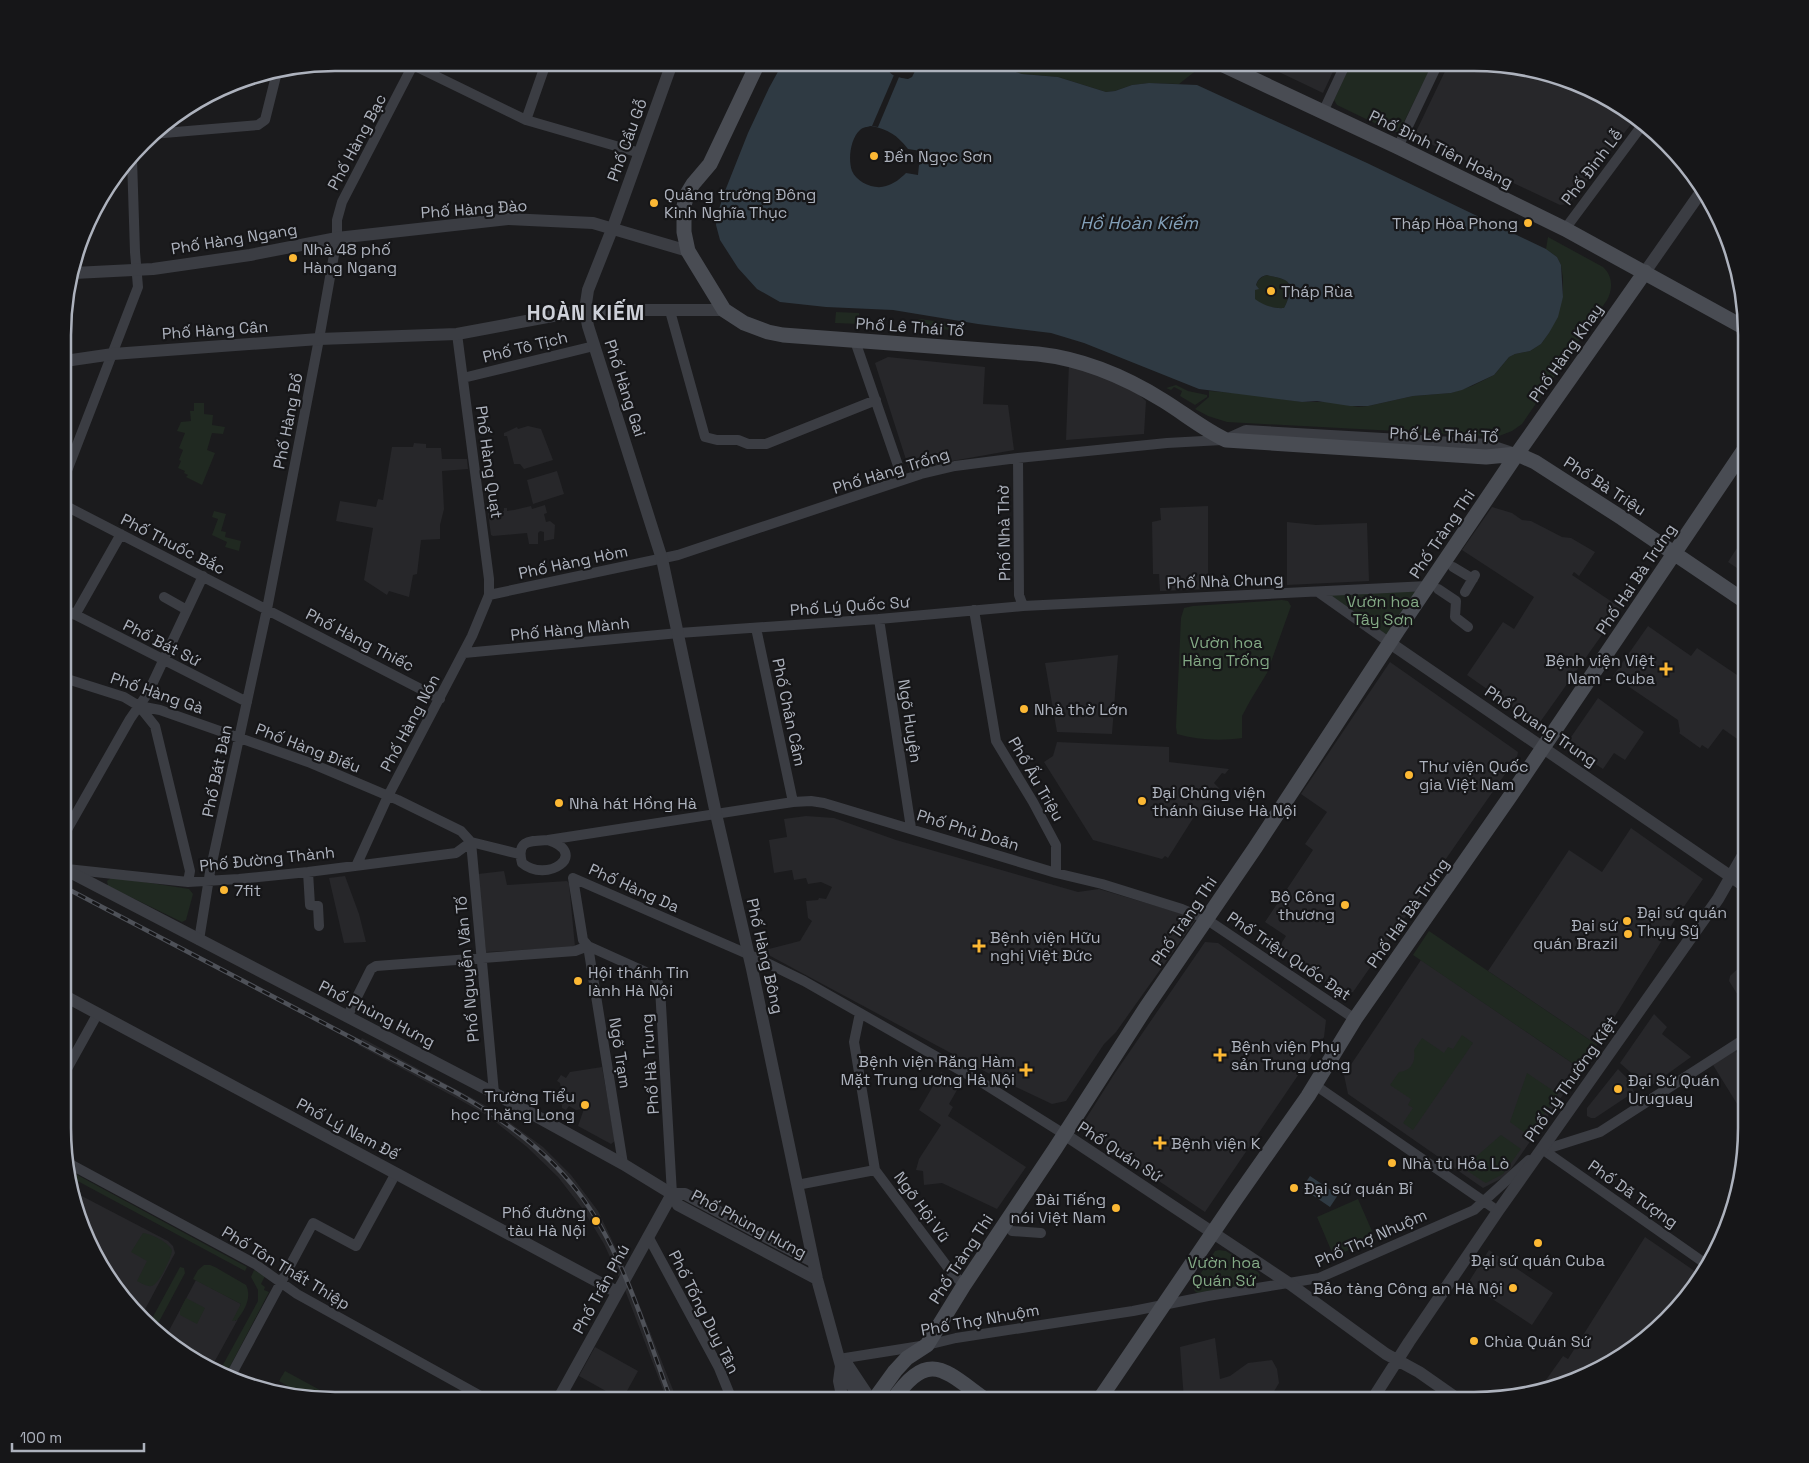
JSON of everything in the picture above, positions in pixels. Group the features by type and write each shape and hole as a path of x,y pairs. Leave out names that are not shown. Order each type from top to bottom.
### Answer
{"main road":[{"path":"688,251 683,218 687,194 692,184 707,169 712,160 754,71"},
{"name":"Phố Đinh Tiên Hoàng","path":"1236,71 1398,147 1565,229 1737,324"},
{"name":"Phố Lê Thái Tổ","path":"688,251 724,310 744,323 768,332 855,341 1058,356 1107,370 1163,400 1202,427 1226,440 1486,457 1517,454"},
{"name":"Phố Hàng Khay","path":"1517,454 1645,272"},
{"name":"Phố Bà Triệu","path":"1517,454 1535,462 1738,597"},
{"name":"Phố Tràng Thi","path":"879,1392 907,1358 927,1345 964,1285 1145,1009 1390,643 1433,588 1517,454"},
{"name":"Phố Hai Bà Trưng","path":"1104,1392 1315,1084 1355,1019 1544,747 1738,460"},
{"path":"904,1392 918,1372 939,1368 974,1392"}],"street":[{"name":"Phố Hàng Bạc","path":"337,238 337,220 342,202 408,71"},
{"path":"428,71 526,120 640,153"},
{"path":"526,120 543,71"},
{"name":"Phố Cầu Gỗ","path":"613,227 669,71"},
{"path":"1323,112 1342,71"},
{"path":"1398,147 1434,71"},
{"path":"166,133 258,125 265,120 276,78"},
{"name":"Phố Đinh Lễ","path":"1565,229 1639,130"},
{"path":"71,459 138,287 132,167"},
{"path":"1645,272 1698,196"},
{"name":"Phố Hàng Đào","path":"337,238 508,219 593,223 613,227"},
{"path":"613,227 688,251"},
{"name":"Phố Hàng Gai","path":"613,227 588,290 586,310 588,326 662,558"},
{"name":"Phố Hàng Ngang","path":"79,273 136,270 250,255 337,238"},
{"name":"Phố Hàng Bồ","path":"267,609 337,238"},
{"name":"Phố Hàng Cân","path":"71,360 113,354 319,339 457,334 586,310 724,310"},
{"path":"670,311 705,437 717,440 738,440 748,444 766,444 876,400"},
{"name":"Phố Hàng Quạt","path":"457,334 487,564 489,595"},
{"path":"855,341 903,480"},
{"name":"Phố Tô Tịch","path":"463,378 594,346"},
{"name":"Phố Hàng Trống","path":"662,558 800,516 903,480 955,466 1167,443 1226,440"},
{"name":"Phố Nhà Thờ","path":"1018,458 1019,595 1023,606"},
{"name":"Phố Thuốc Bắc","path":"71,509 267,609"},
{"path":"75,615 121,534"},
{"name":"Phố Hàng Hòm","path":"489,595 662,558"},
{"name":"Phố Hàng Bông","path":"662,558 716,814 749,955 812,1261 840,1363 856,1392"},
{"path":"1454,567 1474,577 1464,592"},
{"path":"71,823 148,693 203,576"},
{"path":"1433,588 1456,601 1455,618 1468,627"},
{"name":"Phố Nhà Chung","path":"1023,606 1433,588"},
{"name":"Phố Quang Trung","path":"1318,592 1738,881"},
{"name":"Phố Hàng Nón","path":"357,864 388,796 464,654 489,595"},
{"path":"164,597 186,610"},
{"name":"Phố Lý Quốc Sư","path":"679,633 879,620 1023,606"},
{"name":"Phố Hàng Thiếc","path":"267,609 440,698"},
{"name":"Phố Bát Đàn","path":"199,940 267,609"},
{"name":"Phố Ấu Triệu","path":"974,610 996,741 1033,802 1056,845 1056,872"},
{"name":"Phố Bát Sứ","path":"71,613 247,702"},
{"name":"Ngõ Huyện","path":"879,620 911,828"},
{"name":"Phố Chân Cầm","path":"756,628 793,802"},
{"name":"Phố Hàng Mành","path":"464,654 679,633"},
{"name":"Phố Hàng Gà","path":"71,680 124,697 139,706 160,710 239,739"},
{"path":"139,706 155,726 190,871 188,882"},
{"name":"Phố Hàng Điếu","path":"239,739 308,762 388,796 461,831 471,842"},
{"name":"Phố Phủ Doãn","path":"716,814 793,802 811,801 824,803 1102,884 1182,909 1206,919"},
{"path":"548,840 563,847 565,854 563,862 557,868 546,870 527,867 522,864 519,854 521,847 526,843 716,814"},
{"path":"471,842 519,854"},
{"name":"Phố Đường Thành","path":"71,870 188,882 210,881 308,872 357,864 456,853 471,842"},
{"name":"Phố Nguyễn Văn Tố","path":"471,842 480,958 494,1093"},
{"name":"Phố Lý Thường Kiệt","path":"1378,1392 1498,1211 1718,899 1738,864"},
{"path":"308,872 310,905 318,906 318,926"},
{"name":"Phố Phùng Hưng","path":"71,873 494,1093 623,1164 672,1194 678,1205 817,1279"},
{"name":"Phố Hàng Da","path":"588,946 583,940 573,878 749,955"},
{"name":"Phố Triệu Quốc Đạt","path":"1206,919 1355,1019"},
{"path":"347,1017 373,967 575,951 588,946"},
{"name":"Ngõ Trạm","path":"588,946 623,1164"},
{"name":"Phố Hà Trung","path":"588,946 648,972 656,978 660,988 672,1194"},
{"name":"Phố Quán Sứ","path":"749,955 804,981 986,1085 1064,1134 1290,1284 1399,1361 1448,1392"},
{"name":"Phố Lý Nam Đế","path":"71,999 617,1292"},
{"path":"71,1062 98,1013"},
{"name":"Ngõ Hội Vũ","path":"860,1013 854,1042 876,1170 952,1273 964,1285"},
{"name":"Phố Thợ Nhuộm","path":"840,1363 956,1338 1133,1311 1319,1278 1474,1210 1542,1149 1600,1132 1738,1043"},
{"path":"1315,1084 1498,1211"},
{"name":"Phố Dã Tượng","path":"1542,1149 1701,1261"},
{"name":"Phố Tôn Thất Thiệp","path":"75,1167 255,1264 297,1294 474,1392"},
{"name":"Ngõ Hội Vũ","path":"797,1185 876,1170"},
{"path":"233,1372 313,1223 356,1246 396,1174"},
{"name":"Phố Phùng Hưng","path":"672,1194 685,1194 812,1261"},
{"name":"Phố Trần Phú","path":"562,1392 672,1194"},
{"path":"1012,1231 1042,1233"},
{"name":"Phố Tống Duy Tân","path":"649,1238 719,1368 729,1392"},
{"path":"840,1363 839,1381 841,1392"},
{"name":"Phố Hàng Bông","path":"840,1363 849,1365 868,1392"}],"shaded area":[{"path":"1277,71 1333,71 1323,93"},
{"path":"1445,71 1491,72 1542,80 1590,98 1631,124 1574,198 1568,204 1560,205 1414,136"},
{"path":"888,357 985,367 983,404 1008,405 1014,450 952,461 910,472 875,363"},
{"path":"1069,363 1106,377 1138,394 1146,401 1144,434 1066,440"},
{"path":"528,426 541,429 553,460 524,469 520,464 514,464 507,436 504,436 504,433 517,427 518,429"},
{"path":"414,443 426,444 426,448 441,448 442,459 467,459 468,469 442,471 444,509 440,525 440,539 421,540 417,574 413,575 409,597 389,591 387,595 364,580 373,528 336,521 340,501 376,507 378,499 383,500 392,447 413,447"},
{"path":"557,471 564,494 533,504 527,480"},
{"path":"545,505 547,513 544,514 546,522 550,521 555,525 554,539 544,541 544,532 540,531 538,533 538,544 529,544 527,533 491,535 488,513 504,511 504,508 507,508 507,511 531,506 532,509"},
{"path":"1208,506 1208,589 1160,591 1159,574 1153,574 1152,522 1161,520 1160,508"},
{"path":"1492,507 1512,513 1522,520 1531,521 1562,537 1571,538 1595,552 1579,576 1574,572 1572,575 1621,608 1538,725 1467,675 1503,622 1514,629 1534,597 1462,550"},
{"path":"1287,522 1316,525 1367,523 1369,581 1287,585"},
{"path":"1738,546 1738,569 1728,562"},
{"name":"Bệnh viện Việt Nam - Cuba","path":"1648,626 1691,656 1697,648 1738,676 1738,740 1723,729 1708,749 1702,745 1700,748 1679,733 1678,720 1613,676"},
{"path":"1118,655 1112,734 1057,732 1045,663"},
{"name":"Thư viện Quốc gia Việt Nam","path":"1390,662 1518,752 1517,757 1353,992 1342,993 1277,950 1286,936 1265,922 1313,850 1305,844 1327,812 1301,794"},
{"name":"Bệnh viện Việt Nam - Cuba","path":"1598,698 1644,732 1625,760 1614,753 1603,769 1570,747 1569,740"},
{"name":"Đại Chủng viện thánh Giuse Hà Nội","path":"1057,742 1169,747 1169,762 1229,769 1225,774 1222,773 1214,783 1219,788 1201,815 1197,812 1168,858 1165,856 1162,859 1093,840 1044,762 1053,756"},
{"name":"Bệnh viện Hữu nghị Việt Đức","path":"806,816 834,818 896,840 1078,892 1099,889 1197,918 1116,1032 1104,1044 1066,1101 1052,1104 1001,1080 761,951 800,941 812,921 808,918 806,901 818,900 819,898 826,899 832,887 821,882 808,884 806,878 794,880 792,870 774,873 769,840 787,837 784,819"},
{"path":"1631,828 1703,879 1674,921 1597,1045 1488,971 1569,850 1602,872"},
{"path":"504,871 507,885 567,881 569,884 575,947 486,952 478,874"},
{"path":"345,876 359,914 366,942 344,943 329,878"},
{"name":"Bệnh viện Phụ sản Trung ương","path":"1205,942 1218,943 1326,1020 1324,1037 1205,1212 1080,1128 1115,1073"},
{"path":"1421,960 1581,1069 1506,1176 1483,1188 1348,1094 1344,1075"},
{"path":"1738,968 1738,995 1729,981 1730,976"},
{"path":"1654,1014 1667,1027 1662,1034 1691,1057 1648,1088 1620,1063"},
{"name":"Phố đường tàu Hà Nội","path":"362,1038 490,1108 543,1147 571,1175 598,1211 622,1261 674,1392 664,1392 625,1290 604,1244 582,1208 558,1177 527,1147 488,1116 358,1045"},
{"path":"1735,1050 1738,1055 1738,1105 1713,1065"},
{"name":"Trường Tiểu học Thăng Long","path":"602,1067 615,1141 611,1144 578,1126 584,1109 576,1110 569,1106 566,1110 562,1108 562,1105 554,1101 561,1088 560,1083 557,1081 561,1075 566,1078 570,1072"},
{"path":"1618,1069 1629,1080 1634,1092 1595,1118 1587,1116 1587,1108"},
{"path":"941,1072 961,1083 949,1104 953,1107 948,1116 1026,1167 997,1209 942,1183 924,1185 923,1171 916,1170 919,1159 941,1125 919,1110"},
{"path":"80,1195 168,1241 173,1246 175,1253 145,1310 126,1288 107,1260 91,1229"},
{"path":"1645,1237 1695,1271 1672,1302 1634,1337 1590,1365 1544,1382 1563,1356 1568,1359"},
{"path":"1489,1250 1553,1293 1532,1325 1468,1283"},
{"path":"196,1280 241,1304 235,1321 238,1319 214,1362 168,1332"},
{"path":"1215,1338 1220,1379 1230,1376 1248,1363 1272,1360 1277,1369 1279,1383 1274,1392 1183,1392 1180,1347"},
{"path":"595,1347 638,1371 626,1392 608,1392 579,1376"}],"green space":[{"path":"1013,71 1195,71 1179,84 1149,83 1132,85 1106,92 1058,77 1022,74"},
{"path":"1347,71 1429,71 1399,132 1393,132 1337,105 1334,100"},
{"path":"1548,237 1603,267 1609,274 1610,291 1607,300 1522,424 1512,431 1499,436 1489,436 1227,422 1208,416 1195,409 1209,397 1209,391 1248,394 1302,402 1331,402 1358,407 1413,396 1451,393 1472,386 1494,375 1509,357 1530,351 1541,344 1549,333 1563,297 1563,278 1561,265 1557,257 1546,249"},
{"path":"1267,275 1283,279 1289,284 1290,292 1284,308 1267,306 1259,303 1254,298 1258,282"},
{"path":"836,312 859,313 859,324 835,323"},
{"path":"917,320 956,324 957,331 917,326"},
{"path":"1176,385 1188,391 1207,395 1207,397 1195,405 1180,396 1182,391 1174,387 1171,390 1166,388"},
{"path":"194,403 204,403 204,414 213,415 212,425 225,427 223,434 212,433 207,450 215,453 202,485 186,477 188,475 184,473 185,471 178,468 183,450 179,448 185,433 177,431 181,422 191,421 190,411 194,411"},
{"path":"214,511 226,514 221,531 226,532 225,537 241,541 239,551 225,547 227,542 212,535 218,519 212,517"},
{"name":"Vườn hoa Tây Sơn","path":"1420,591 1388,636 1328,595"},
{"name":"Vườn hoa Hàng Trống","path":"1288,601 1291,606 1267,673 1242,716 1242,738 1192,738 1177,734 1181,618 1184,608"},
{"path":"112,877 189,889 193,894 186,920 182,922 108,886 107,881"},
{"path":"1429,931 1597,1045 1581,1069 1413,955"},
{"path":"1462,1035 1473,1043 1413,1130 1403,1123 1413,1108 1408,1105 1411,1099 1390,1085 1399,1072 1410,1068 1414,1058 1414,1050 1422,1038 1444,1053 1448,1047 1453,1049"},
{"path":"1527,1073 1558,1094 1529,1136 1510,1122"},
{"path":"1501,1135 1521,1149 1503,1174 1486,1183 1463,1168"},
{"path":"75,1174 247,1267 245,1271 76,1180"},
{"path":"1358,1199 1375,1238 1334,1257 1317,1217"},
{"path":"143,1233 159,1239 172,1250 165,1270 158,1281 152,1286 137,1281 147,1261 131,1252"},
{"name":"Vườn hoa Quán Sứ","path":"1215,1251 1226,1251 1258,1272 1260,1275 1254,1284 1200,1294 1195,1292 1194,1284"},
{"path":"204,1265 215,1267 246,1285 248,1290 247,1303 237,1320 232,1321 241,1304 193,1279 198,1270"},
{"path":"180,1267 184,1268 185,1273 158,1323 153,1318"},
{"path":"254,1270 265,1276 261,1284 265,1287 264,1290 269,1292 228,1369 222,1366 258,1301 258,1290 251,1277"},
{"path":"186,1298 205,1308 197,1324 180,1315 180,1310"},
{"path":"285,1371 322,1391 291,1388 279,1381"}],"water":[{"name":"Hồ Hoàn Kiếm","path":"778,71 889,71 897,76 908,79 912,77 915,71 1013,71 1022,74 1058,77 1106,92 1132,85 1149,83 1197,85 1367,163 1546,249 1557,257 1561,265 1563,297 1558,317 1541,344 1530,351 1509,357 1494,375 1462,390 1451,393 1413,396 1368,406 1350,406 1199,389 1084,343 1051,333 978,324 893,310 826,307 780,302 757,289 738,268 720,240 716,225 717,215 725,191 748,133","holes":["871,126 892,133 908,149 921,151 920,162 922,163 919,165 918,175 906,173 895,182 882,187 862,182 854,175 850,156 852,144 857,134 860,130","1267,275 1287,281 1290,287 1284,308 1269,306 1255,299 1255,290 1259,289 1256,285 1261,277"]},
{"path":"1310,1176 1338,1195 1330,1207 1302,1188"}],"pier":[{"path":"894,75 899,77 878,127 872,126"}],"railway":[{"path":"71,891 455,1092 506,1124 537,1148 578,1192 608,1239 632,1292 668,1392"}],"place":[{"name":"Đền Ngọc Sơn","path":"874,156"},
{"name":"Quảng trường Đông Kinh Nghĩa Thục","path":"654,203"},
{"name":"Tháp Hòa Phong","path":"1528,223"},
{"name":"Nhà 48 phố Hàng Ngang","path":"293,258"},
{"name":"Tháp Rùa","path":"1271,291"},
{"name":"Bệnh viện Việt Nam - Cuba","path":"1666,669"},
{"name":"Nhà thờ Lớn","path":"1024,709"},
{"name":"Thư viện Quốc gia Việt Nam","path":"1409,775"},
{"name":"Đại Chủng viện thánh Giuse Hà Nội","path":"1142,801"},
{"name":"Nhà hát Hồng Hà","path":"559,803"},
{"name":"7fit","path":"224,890"},
{"name":"Bộ Công thương","path":"1345,905"},
{"name":"Đại sứ quán Thụy Sỹ","path":"1627,921"},
{"name":"Đại sứ quán Brazil","path":"1628,934"},
{"name":"Bệnh viện Hữu nghị Việt Đức","path":"979,946"},
{"name":"Hội thánh Tin lành Hà Nội","path":"578,981"},
{"name":"Bệnh viện Phụ sản Trung ương","path":"1220,1055"},
{"name":"Bệnh viện Răng Hàm Mặt Trung ương Hà Nội","path":"1026,1070"},
{"name":"Đại Sứ Quán Uruguay","path":"1618,1089"},
{"name":"Trường Tiểu học Thăng Long","path":"585,1105"},
{"name":"Bệnh viện K","path":"1160,1143"},
{"name":"Nhà tù Hỏa Lò","path":"1392,1163"},
{"name":"Đại sứ quán Bỉ","path":"1294,1188"},
{"name":"Đài Tiếng nói Việt Nam","path":"1116,1208"},
{"name":"Phố đường tàu Hà Nội","path":"596,1221"},
{"name":"Đại sứ quán Cuba","path":"1538,1243"},
{"name":"Bảo tàng Công an Hà Nội","path":"1513,1288"},
{"name":"Chùa Quán Sứ","path":"1474,1341"}],"district":[{"name":"HOÀN KIẾM","path":"586,312"}]}
